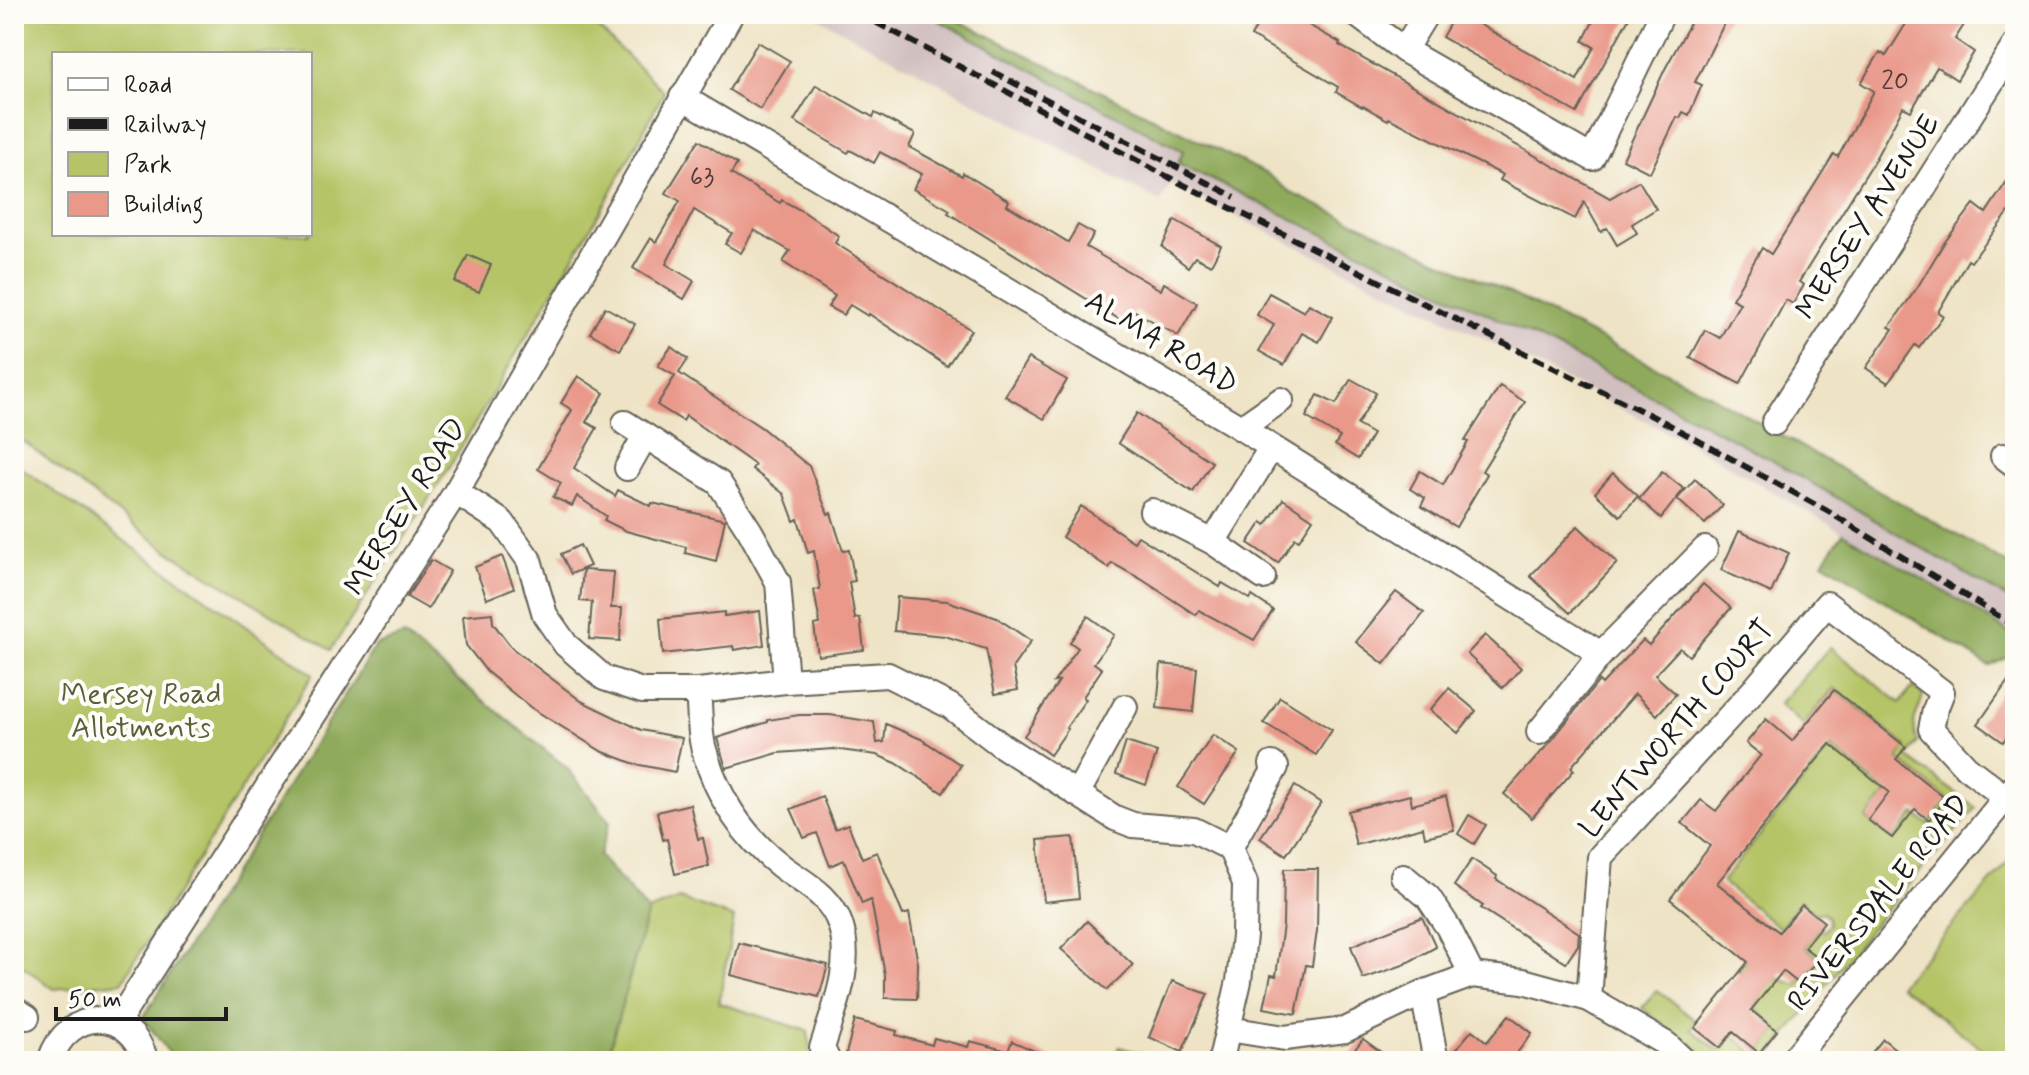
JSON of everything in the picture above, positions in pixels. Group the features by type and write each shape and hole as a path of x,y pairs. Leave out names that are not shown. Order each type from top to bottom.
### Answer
{"street":[{"name":"MERSEY ROAD","path":"117,1023 456,492 731,14"},
{"path":"1356,14 1404,50 1592,158 1662,14"},
{"path":"1404,50 1426,14"},
{"name":"MERSEY AVENUE","path":"1774,423 2015,45"},
{"name":"ALMA ROAD","path":"682,97 1241,428 1601,654"},
{"path":"1241,428 1281,400"},
{"path":"627,468 635,429 719,483 778,582 786,681"},
{"path":"1213,542 1271,448"},
{"path":"456,492 502,522 529,560 545,615 566,645 604,678 642,691 698,691 786,681 888,675 950,706 1001,745 1115,818 1133,825 1194,830 1230,848 1245,883 1244,936 1239,981 1222,1055"},
{"path":"1152,511 1213,542 1263,577"},
{"path":"1539,732 1601,654 1705,549"},
{"name":"LENTWORTH COURT","path":"1589,999 1600,857 1752,692 1827,604 1942,692 1931,729 1966,767 2010,792"},
{"path":"698,691 702,743 718,789 747,837 783,868 811,884 831,906 841,925 845,972 822,1048 828,1061"},
{"path":"1077,794 1125,707"},
{"path":"1230,848 1276,767 1272,764"},
{"name":"RIVERSDALE ROAD","path":"1792,1061 2010,792"},
{"path":"1403,876 1428,897 1448,927 1472,975"},
{"path":"1228,1029 1285,1038 1345,1030 1423,993 1472,975 1523,981 1589,999 1666,1044 1684,1061"},
{"path":"1423,993 1436,1061"},
{"path":"50,1061 63,1034 88,1021 103,1020 117,1023 130,1032 140,1045 146,1061"}],"shaded area":[{"path":"811,14 927,14 1183,152 1179,163 1495,317 1706,424 1842,499 2015,603 2015,637 1966,604 1693,445 1171,184 1160,202"}],"green space":[{"path":"14,14 584,14 664,92 606,202 450,466 331,650 168,551 14,434"},
{"path":"927,14 945,14 1267,174 1293,194 1504,290 1705,392 2015,568 2015,603 1745,445 1509,324 1178,163 1183,151"},
{"name":"Mersey Road Allotments","path":"14,463 313,674 122,982 54,989 14,960"},
{"path":"1843,533 1966,604 2015,637 2015,658 2009,657 1989,666 1823,562"},
{"path":"404,636 567,768 610,822 599,856 648,911 611,1044 612,1061 175,1061 143,1018 376,645"},
{"path":"1830,647 1900,703 1913,687 1923,695 1914,722 1918,742 1907,757 1976,808 1882,915 1766,1061 1713,1061 1642,1008 1657,990 1695,1020 1691,1029 1719,1051 1732,1035 1757,1056 1778,1029 1755,1008 1764,991 1737,970 1746,959 1767,975 1798,985 1819,959 1805,947 1818,930 1824,931 1829,924 1828,917 1823,912 1815,914 1801,900 1780,928 1722,882 1831,747 1887,793 1866,819 1894,839 1915,814 1928,824 1948,800 1898,759 1906,746 1834,688 1803,725 1779,704"},
{"path":"2015,855 2015,1061 1998,1061 1899,985"},
{"path":"679,899 734,918 719,1003 808,1031 811,1061 612,1061 611,1044 648,911"},
{"path":"1119,1047 1168,1061 1112,1061"}],"building":[{"path":"1236,14 1303,14 1300,20 1339,45 1610,198 1639,181 1656,209 1632,224 1637,233 1617,245 1607,228 1601,232 1584,202 1575,219 1500,180 1503,175 1362,107 1336,92 1338,87 1251,36 1257,26"},
{"path":"1455,14 1461,14 1577,80 1594,47 1583,41 1597,14 1631,14 1577,113 1442,37"},
{"path":"1695,14 1729,14 1695,82 1702,85 1689,115 1683,112 1680,118 1677,117 1650,173 1623,159 1665,69"},
{"path":"1912,14 1971,14 1955,39 1974,52 1957,80 1937,67 1911,111 1903,107 1873,163 1799,282 1804,285 1793,304 1786,300 1740,384 1690,358 1705,330 1720,338 1740,303 1732,299 1762,248 1771,254 1834,154 1838,157 1874,91 1861,83 1880,52 1886,56"},
{"path":"758,42 790,61 760,109 729,90"},
{"path":"816,85 873,117 875,113 915,134 909,147 962,176 963,173 1009,201 1007,205 1068,242 1078,225 1094,234 1086,247 1161,290 1164,283 1197,303 1178,336 1135,311 1127,324 948,213 950,210 913,189 922,174 880,152 874,163 850,150 848,153 794,121"},
{"path":"699,140 737,164 731,174 780,203 782,200 804,212 839,236 835,243 971,330 947,366 869,314 850,305 843,315 828,307 835,296 783,262 790,251 754,230 741,253 725,244 732,233 694,210 666,264 694,281 684,299 633,268 651,238 656,242 680,201 666,193"},
{"path":"2015,169 2015,204 1971,262 1968,260 1938,312 1943,316 1919,348 1915,345 1888,383 1866,368 1893,329 1889,327 1944,243 1974,204 1986,213"},
{"path":"1175,220 1221,246 1211,265 1195,257 1188,267 1162,247"},
{"path":"468,255 491,265 479,292 455,282"},
{"path":"1269,293 1304,312 1309,304 1333,317 1319,342 1302,333 1284,365 1259,351 1274,325 1257,315"},
{"path":"605,307 635,324 620,350 590,333"},
{"path":"671,347 688,359 679,373 762,428 809,466 828,514 831,513 843,551 849,550 855,581 849,582 855,619 860,618 864,650 818,656 814,625 820,624 814,590 820,589 814,551 808,553 798,519 794,521 784,494 752,469 755,465 686,416 683,421 657,405 675,376 658,366"},
{"path":"1028,358 1067,380 1044,419 1005,396"},
{"path":"578,376 604,393 586,422 597,428 574,468 615,496 618,490 651,506 652,503 725,520 716,561 685,553 686,547 626,531 604,520 606,516 577,496 572,506 553,497 561,483 538,469 572,410 561,403"},
{"path":"1351,379 1376,393 1357,425 1373,434 1358,459 1335,445 1340,437 1306,417 1318,395 1336,404"},
{"path":"1500,386 1525,402 1482,471 1487,474 1456,527 1421,506 1425,498 1410,489 1420,471 1443,485 1468,442 1465,441"},
{"path":"1137,413 1212,462 1193,492 1118,443"},
{"path":"1662,472 1684,489 1661,518 1639,499"},
{"path":"1613,473 1638,496 1620,516 1595,493"},
{"path":"1695,479 1723,505 1705,524 1677,499"},
{"path":"1283,499 1313,519 1278,563 1248,543 1262,522 1266,525"},
{"path":"1081,506 1134,542 1138,536 1220,587 1222,583 1250,599 1252,596 1273,610 1254,640 1199,610 1196,615 1141,579 1112,563 1109,568 1062,537"},
{"path":"1578,526 1617,563 1570,613 1530,576"},
{"path":"1739,531 1789,553 1771,593 1721,570"},
{"path":"580,545 590,566 571,574 561,554"},
{"path":"502,556 514,588 487,599 475,567"},
{"path":"431,560 450,571 428,609 407,597"},
{"path":"583,570 614,572 611,608 622,608 620,641 589,639 592,602 580,601"},
{"path":"1703,584 1731,608 1689,656 1680,648 1655,675 1676,694 1657,715 1635,694 1571,767 1574,770 1532,818 1504,794 1599,681 1602,684 1643,640 1649,645"},
{"path":"1396,592 1424,613 1384,664 1356,642"},
{"path":"897,597 947,601 997,618 1031,641 1013,667 1018,690 995,694 986,649 945,636 894,631"},
{"path":"760,611 764,645 663,654 660,619"},
{"path":"492,613 493,623 513,649 581,701 641,730 682,738 675,772 635,764 601,751 530,707 487,672 466,645 463,616"},
{"path":"1088,616 1114,635 1094,663 1102,669 1083,697 1086,699 1050,755 1024,736 1059,681 1054,682 1078,648 1070,642"},
{"path":"1485,635 1521,668 1503,688 1467,654"},
{"path":"1161,664 1197,668 1193,712 1157,708"},
{"path":"2015,671 2015,725 2003,742 1978,724"},
{"path":"1449,688 1476,711 1458,733 1430,710"},
{"path":"1834,690 1906,747 1896,759 1946,799 1929,820 1915,809 1892,838 1868,820 1889,792 1830,744 1717,883 1779,932 1802,905 1824,922 1804,947 1819,959 1798,983 1783,971 1751,1010 1777,1031 1759,1053 1733,1032 1720,1048 1695,1028 1748,962 1670,899 1710,846 1682,823 1701,800 1716,811 1761,755 1746,743 1766,719 1792,741"},
{"path":"1280,697 1332,730 1316,755 1264,723"},
{"path":"799,715 830,715 874,722 877,743 884,742 886,724 921,739 961,765 943,793 896,763 877,755 833,749 778,753 726,768 717,738 768,720"},
{"path":"1213,735 1239,752 1204,804 1178,787"},
{"path":"1126,742 1157,752 1146,785 1116,774"},
{"path":"1295,786 1321,803 1286,855 1260,838"},
{"path":"1410,795 1412,805 1446,796 1454,830 1425,837 1423,827 1356,845 1348,811"},
{"path":"822,796 835,829 848,824 862,858 877,852 903,915 909,913 918,964 917,999 885,998 885,975 871,900 862,904 844,860 830,866 817,833 804,838 791,809"},
{"path":"690,804 698,839 703,838 709,866 675,874 657,812"},
{"path":"1469,815 1486,825 1474,844 1458,834"},
{"path":"1073,837 1079,898 1044,902 1038,840"},
{"path":"1472,859 1497,876 1496,879 1579,933 1578,945 1566,963 1481,908 1483,906 1454,886"},
{"path":"1284,869 1318,869 1317,931 1312,966 1306,965 1296,1014 1264,1008 1271,975 1276,976 1283,925"},
{"path":"1422,917 1436,947 1403,965 1363,979 1351,946"},
{"path":"1087,921 1133,965 1107,990 1061,949"},
{"path":"739,943 828,965 819,997 731,975"},
{"path":"1172,981 1208,994 1182,1052 1149,1037"},
{"path":"1509,1015 1532,1033 1511,1061 1464,1061 1453,1053 1472,1030 1487,1042"},
{"path":"855,1020 897,1031 896,1035 932,1045 934,1038 968,1047 970,1041 1008,1051 1012,1041 1058,1061 844,1061"},
{"path":"1363,1039 1393,1061 1346,1061"},
{"path":"1883,1039 1910,1061 1865,1061"}],"railway":[{"path":"860,14 1174,180 1664,422 1827,511 2015,626"},
{"path":"993,72 1235,197"}]}
